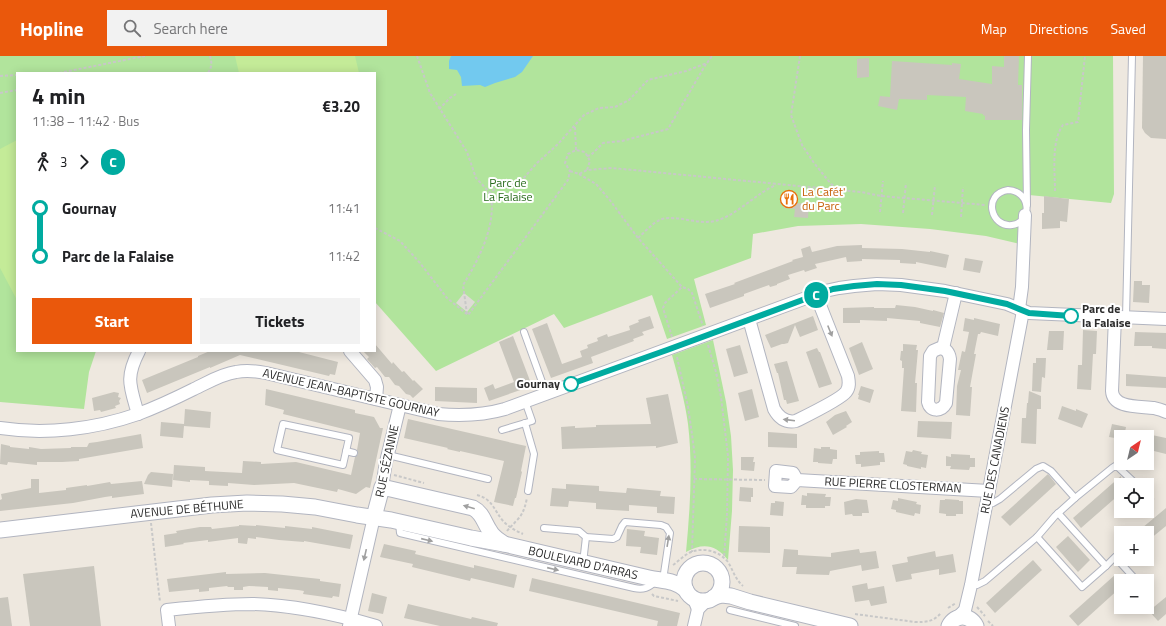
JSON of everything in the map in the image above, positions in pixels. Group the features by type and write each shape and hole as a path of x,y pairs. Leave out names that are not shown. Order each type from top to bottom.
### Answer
{"street":[{"name":"RUE DES CANADIENS","path":"963,621 989,491 1021,310 1026,210"},
{"name":"AVENUE JEAN-BAPTISTE GOURNAY","path":"0,428 30,431 71,429 108,422 138,414 173,400 221,376 240,371 266,373 438,414 456,415 492,412 505,409 816,295 839,288 877,284 936,289 1007,304 1029,313 1166,319"},
{"path":"943,348 956,293"},
{"path":"750,319 774,409 778,416 784,420 792,422 796,421 839,398 847,391 849,385 848,376 816,295"},
{"path":"1121,318 1112,392 1114,398 1116,401 1124,404 1154,408 1166,412"},
{"path":"138,414 130,386 130,375 139,352"},
{"path":"351,352 375,380 377,387 376,399"},
{"name":"RUE SÉZANNE","path":"374,517 382,487 385,459 400,405"},
{"name":"RUE PIERRE CLOSTERMAN","path":"775,480 776,471 793,473 797,480 989,491"},
{"path":"382,487 473,508 479,512 493,536 504,544"},
{"name":"AVENUE DE BÉTHUNE","path":"0,530 222,504 272,504 315,507 374,517 472,538"},
{"path":"350,622 374,517"},
{"path":"472,538 480,533 483,519"},
{"name":"BOULEVARD D'ARRAS","path":"472,538 678,584 696,599 724,595 850,626"},
{"path":"660,580 675,577 690,568 706,563 720,573 721,585 719,592 696,599"},
{"path":"690,568 684,580 696,599 694,626"},
{"name":"BOULEVARD D'ARRAS","path":"720,573 731,589 750,602"},
{"path":"169,626 167,610 216,605 253,604 305,609 350,622 376,626"}],"lane":[{"path":"1026,210 1024,198 1019,193 1008,190 998,193 992,206 993,214 996,219 1005,224 1012,225 1018,223 1026,210 1028,56"},
{"path":"1121,318 1132,56"},
{"path":"524,332 546,393"},
{"path":"502,430 532,421 525,401"},
{"path":"525,423 534,454 528,491"},
{"path":"283,424 349,438 346,451 343,465 277,450 283,424"},
{"path":"346,451 354,453"},
{"path":"385,459 488,479"},
{"path":"986,505 997,502 1036,469 1043,466 1051,471 1075,498"},
{"path":"971,585 977,585 985,581 1037,537 1058,513 1112,468 1115,466 1119,468 1130,478"},
{"path":"1058,513 1106,566"},
{"path":"399,522 400,533 634,588 644,589 652,586 660,580 670,534 666,527 661,525 628,522 623,524 615,538 586,537 579,530 544,528"},
{"path":"583,563 586,537"},
{"path":"1037,537 1082,587 1115,557 1131,574"},
{"path":"730,610 795,626"}],"path":[{"path":"64,72 145,56"},
{"path":"208,72 212,63 210,56"},
{"path":"416,56 430,93 467,152 476,178 490,193 492,199 492,217 484,244 463,285 468,315"},
{"path":"587,156 591,155 602,143 622,141 668,129 712,56"},
{"path":"800,56 791,115 802,145 831,184 839,190"},
{"path":"1055,191 1055,142 1058,130 1063,125 1078,122 1085,56"},
{"path":"490,193 498,186 521,181 584,116 599,108 615,107 629,100 648,80 686,71 707,63"},
{"path":"0,76 16,75"},
{"path":"0,93 16,90"},
{"path":"440,109 456,94"},
{"path":"575,126 574,131 576,133 576,150"},
{"path":"468,315 568,180 570,171 566,163 568,154 576,150 585,152 590,161 587,170"},
{"path":"579,174 587,170 612,168 992,206"},
{"path":"570,171 579,174 596,184 638,238 682,287 688,289 692,293 706,335 721,397 728,456 724,558"},
{"path":"880,212 883,181"},
{"path":"903,213 906,183"},
{"path":"638,238 654,223 662,219 702,222 715,221 725,217 764,190 777,184"},
{"path":"932,216 935,185"},
{"path":"960,217 963,187"},
{"path":"376,229 400,241 420,263 447,298 468,315"},
{"path":"682,287 665,303 663,308 675,347 682,379 695,458 692,552"},
{"path":"694,479 775,480"},
{"path":"504,544 509,529 523,512 528,491"},
{"path":"150,512 161,611 167,610"},
{"path":"644,589 654,596 696,599"},
{"path":"925,622 926,626"}],"green space":[{"name":"Parc de La Falaise","path":"0,56 1113,56 1114,194 1111,203 1029,195 1020,244 986,236 930,229 861,224 798,226 753,234 751,258 694,279 706,325 667,339 652,295 564,328 554,314 436,371 376,303 376,72 16,72 16,352 96,352 89,372 84,409 0,402"},
{"path":"235,56 355,56 359,72 239,72"},
{"path":"16,141 16,298 0,268 0,149"},
{"path":"713,340 726,402 731,436 733,470 732,511 728,560 713,548 703,546 686,552 689,520 690,440 685,407 672,355"}],"shaded area":[{"path":"464,293 475,302 467,312 456,303"}],"water":[{"path":"451,56 533,56 522,72 515,77 485,87 480,85 462,86 461,77 457,70 449,69 449,61"}],"building":[{"path":"1004,56 1019,56 1018,85 1022,85 1022,120 985,120 985,116 983,114 965,111 966,97 927,95 927,100 899,99 897,110 878,106 880,96 890,97 892,61 952,65 952,63 961,64 959,79 992,84 992,66 1004,67"},
{"path":"1143,56 1166,56 1166,139 1151,138 1142,128"},
{"path":"869,58 869,77 857,78 857,59"},
{"path":"782,195 797,196 797,203 809,204 808,218 794,217 795,209 784,208 784,205 780,204"},
{"path":"1044,196 1069,199 1067,222 1060,221 1060,228 1042,229"},
{"path":"862,245 862,248 930,251 949,255 946,268 916,262 916,264 900,263 900,260 862,259 862,261 847,262 846,257 815,264 817,268 788,275 790,279 777,285 770,287 769,285 710,308 705,294 735,284 734,283 803,257 801,249 810,246 812,252 837,246"},
{"path":"965,258 983,261 980,273 963,270"},
{"path":"1134,281 1142,281 1142,285 1150,285 1149,303 1133,302"},
{"path":"896,305 944,313 940,327 920,323 920,321 887,318 887,321 860,320 860,323 843,323 843,308 895,308"},
{"path":"650,316 654,328 642,332 644,335 633,339 634,341 591,357 593,363 551,378 532,329 547,323 562,364 582,357 580,351 588,348 587,345 598,341 597,338 607,334 608,337 630,330 629,326 639,322 638,320"},
{"path":"813,316 818,330 800,337 795,325 788,343 771,348 765,335"},
{"path":"965,318 974,320 974,318 1000,324 998,336 981,332 978,334 970,387 972,387 970,416 956,415 957,386 961,370 958,370 962,351 965,352 969,332 963,331"},
{"path":"1083,330 1097,331 1096,354 1093,354 1091,390 1077,389 1078,365 1082,365"},
{"path":"1049,331 1064,331 1063,350 1047,350"},
{"path":"1135,332 1166,333 1166,349 1152,348 1152,346 1134,346"},
{"path":"513,336 532,386 489,401 484,388 493,384 495,389 514,382 499,342"},
{"path":"862,342 873,369 859,375 849,348"},
{"path":"903,344 917,345 916,350 918,350 915,383 917,383 916,412 901,411 904,368 902,368 902,361 900,360 901,351 903,351"},
{"path":"376,345 392,364 393,362 402,372 404,371 423,389 413,398 406,394 399,386 395,385 389,377 385,377 377,367 375,368 367,359 369,357 364,352 376,352"},
{"path":"740,345 748,373 734,377 726,349"},
{"path":"817,348 820,352 832,384 819,388 806,352"},
{"path":"208,352 299,352 338,362 335,375 330,374 329,376 240,355 147,393 142,380"},
{"path":"1036,358 1046,358 1045,378 1042,377 1041,392 1032,391 1033,363 1036,363"},
{"path":"787,361 799,401 787,404 786,400 784,400 778,373 774,364"},
{"path":"1126,374 1166,377 1166,388 1126,386"},
{"path":"861,386 874,390 870,403 858,399"},
{"path":"435,387 477,388 477,403 435,401"},
{"path":"266,389 355,410 355,413 374,417 380,428 383,428 370,488 366,487 356,494 338,489 337,492 294,483 254,485 228,483 228,486 209,485 209,481 190,480 190,482 173,480 174,465 205,467 205,471 242,473 243,461 261,462 261,464 296,462 351,475 355,457 358,454 357,450 360,433 283,414 284,410 265,405"},
{"path":"752,389 759,417 745,421 738,393"},
{"path":"1029,391 1041,396 1041,409 1037,409 1036,444 1021,443 1022,418 1026,418"},
{"path":"114,392 119,393 118,397 121,398 119,401 120,404 115,406 116,408 101,412 100,410 94,411 92,398"},
{"path":"668,394 678,443 656,448 656,446 562,449 561,427 575,426 575,428 596,427 596,425 651,424 646,398"},
{"path":"1062,406 1076,411 1076,409 1088,414 1082,428 1058,419"},
{"path":"185,409 211,412 210,428 184,426 183,438 160,436 161,422 184,424"},
{"path":"846,411 852,422 846,426 847,427 833,435 826,422 835,415"},
{"path":"408,419 526,446 522,472 513,506 494,502 504,461 404,438"},
{"path":"918,421 952,422 951,439 917,437"},
{"path":"1112,424 1126,427 1125,430 1114,430 1114,438 1109,437"},
{"path":"768,432 797,434 797,448 768,447"},
{"path":"141,434 143,448 79,459 79,461 37,462 37,465 8,462 7,465 0,464 1,444 10,447 29,449 29,447 41,449 87,447 89,443"},
{"path":"1154,435 1166,438 1166,454 1154,451"},
{"path":"821,447 830,447 830,449 837,450 837,459 833,459 832,464 813,462 814,448 821,449"},
{"path":"913,450 922,452 921,454 928,455 926,468 921,467 921,469 903,464 906,451 912,452"},
{"path":"879,451 879,453 884,453 885,462 880,462 880,465 861,467 861,464 856,464 855,455 860,455 860,452"},
{"path":"951,454 970,455 970,458 975,458 975,467 970,467 969,470 950,469 951,466 946,466 946,456 951,457"},
{"path":"741,457 754,457 754,471 741,470"},
{"path":"151,472 173,474 172,487 144,484"},
{"path":"1048,474 1056,484 1010,526 1001,517"},
{"path":"31,479 39,479 39,493 110,482 111,484 142,481 144,494 112,498 112,496 73,503 0,511 0,500 2,499 1,494 31,488"},
{"path":"1114,482 1114,499 1081,528 1073,518"},
{"path":"566,484 599,486 599,491 626,493 627,488 661,491 660,496 675,497 674,514 657,513 657,507 629,505 629,511 596,509 596,503 569,501 568,507 550,506 552,488 566,489"},
{"path":"740,487 753,488 753,497 751,497 751,502 739,501"},
{"path":"807,493 826,494 825,497 831,497 830,506 825,506 825,508 806,508 806,505 801,505 802,495 807,496"},
{"path":"898,498 917,502 916,504 921,505 920,514 915,513 914,516 896,512 896,510 891,509 893,500 898,501"},
{"path":"856,499 867,500 869,513 862,513 862,516 853,516 852,514 845,515 844,502"},
{"path":"945,499 963,501 963,514 946,516 946,514 939,513 940,500"},
{"path":"775,501 784,502 783,516 770,515 771,503 775,503"},
{"path":"1166,508 1166,526 1154,536 1154,526 1144,526"},
{"path":"239,525 285,528 285,526 312,529 312,527 353,535 350,549 304,541 256,537 256,539 248,538 247,544 238,543 238,538 208,542 208,540 183,543 184,544 165,547 164,535 177,533 176,531 200,527 211,527 212,529"},
{"path":"739,526 770,527 770,553 738,552"},
{"path":"627,529 645,531 644,536 659,538 657,555 640,553 641,547 626,546"},
{"path":"1068,536 1090,560 1078,572 1056,547"},
{"path":"384,544 416,551 415,554 474,568 474,565 517,575 514,588 471,578 470,581 412,567 413,564 380,557"},
{"path":"784,549 798,550 798,555 831,557 831,553 859,549 860,553 876,551 879,568 862,571 861,565 830,571 829,575 796,574 797,567 782,567"},
{"path":"935,551 936,557 953,554 956,572 939,575 939,569 911,574 912,579 896,582 892,565 908,562 907,557"},
{"path":"1033,560 1042,570 995,613 986,603"},
{"path":"94,566 101,626 30,626 23,574"},
{"path":"226,572 226,574 265,573 320,579 320,581 341,584 339,597 333,596 332,598 303,594 304,591 298,590 278,588 278,591 268,590 268,587 249,586 243,587 243,590 234,590 234,587 227,586 209,588 209,591 199,592 199,589 169,592 167,579"},
{"path":"1114,576 1114,593 1078,626 1069,616"},
{"path":"532,578 680,613 677,626 657,626 658,621 529,591"},
{"path":"867,583 868,589 884,586 887,603 871,606 869,600 855,602 852,586"},
{"path":"372,593 387,597 383,614 368,611"},
{"path":"8,597 12,626 0,626 0,598"},
{"path":"1166,597 1166,614 1158,621 1152,614 1154,614 1154,607"},
{"path":"408,604 471,619 472,617 498,623 497,626 440,626 404,618"}],"bus line":[{"name":"C","path":"571,384 816,295 833,289 845,287 877,284 936,289 1007,304 1029,313 1071,316"}],"place":[{"name":"La Cafét' du Parc","path":"789,199"},
{"name":"Parc de la Falaise","path":"1071,316"},
{"name":"Gournay","path":"571,384"}]}
